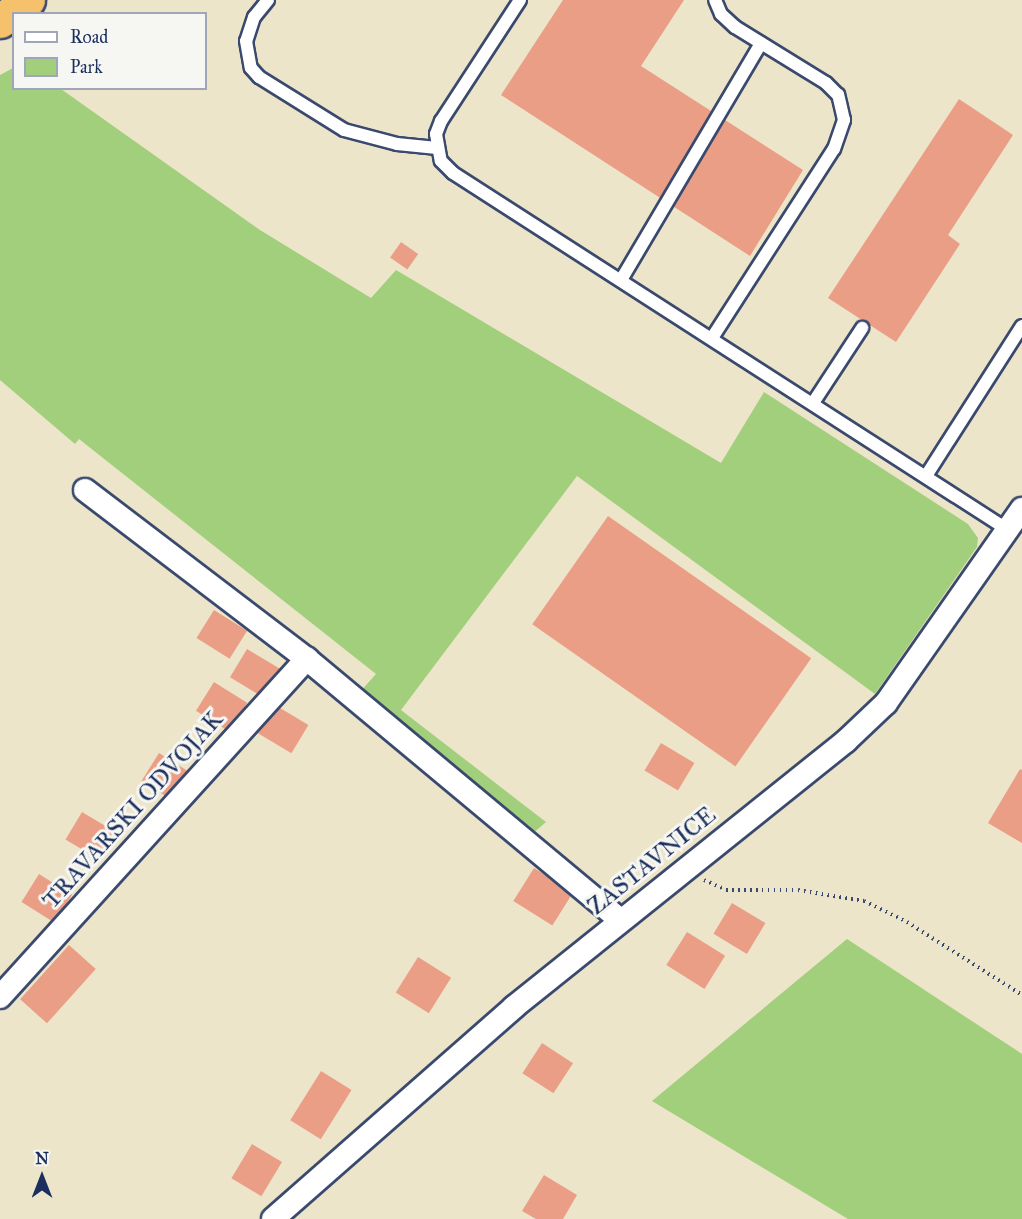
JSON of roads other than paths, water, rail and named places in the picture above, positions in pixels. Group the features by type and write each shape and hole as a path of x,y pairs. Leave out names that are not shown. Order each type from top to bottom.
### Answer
{"highway":[{"path":"0,21 28,0"}],"street":[{"path":"85,490 307,658 620,920"},
{"name":"ZASTAVNICE","path":"273,1219 424,1083 620,920 846,741 886,703 1022,509"},
{"name":"TRAVARSKI ODVOJAK","path":"0,997 307,658"}],"lane":[{"path":"268,0 254,17 246,41 251,68 259,76 344,130 397,144 437,148"},
{"path":"520,0 441,121 437,148 441,161 453,173 1008,530"},
{"path":"712,339 834,149 844,120 838,95 826,83 761,43 721,14 715,0"},
{"path":"621,280 761,43"},
{"path":"926,476 1022,326"},
{"path":"813,404 862,328"}]}
